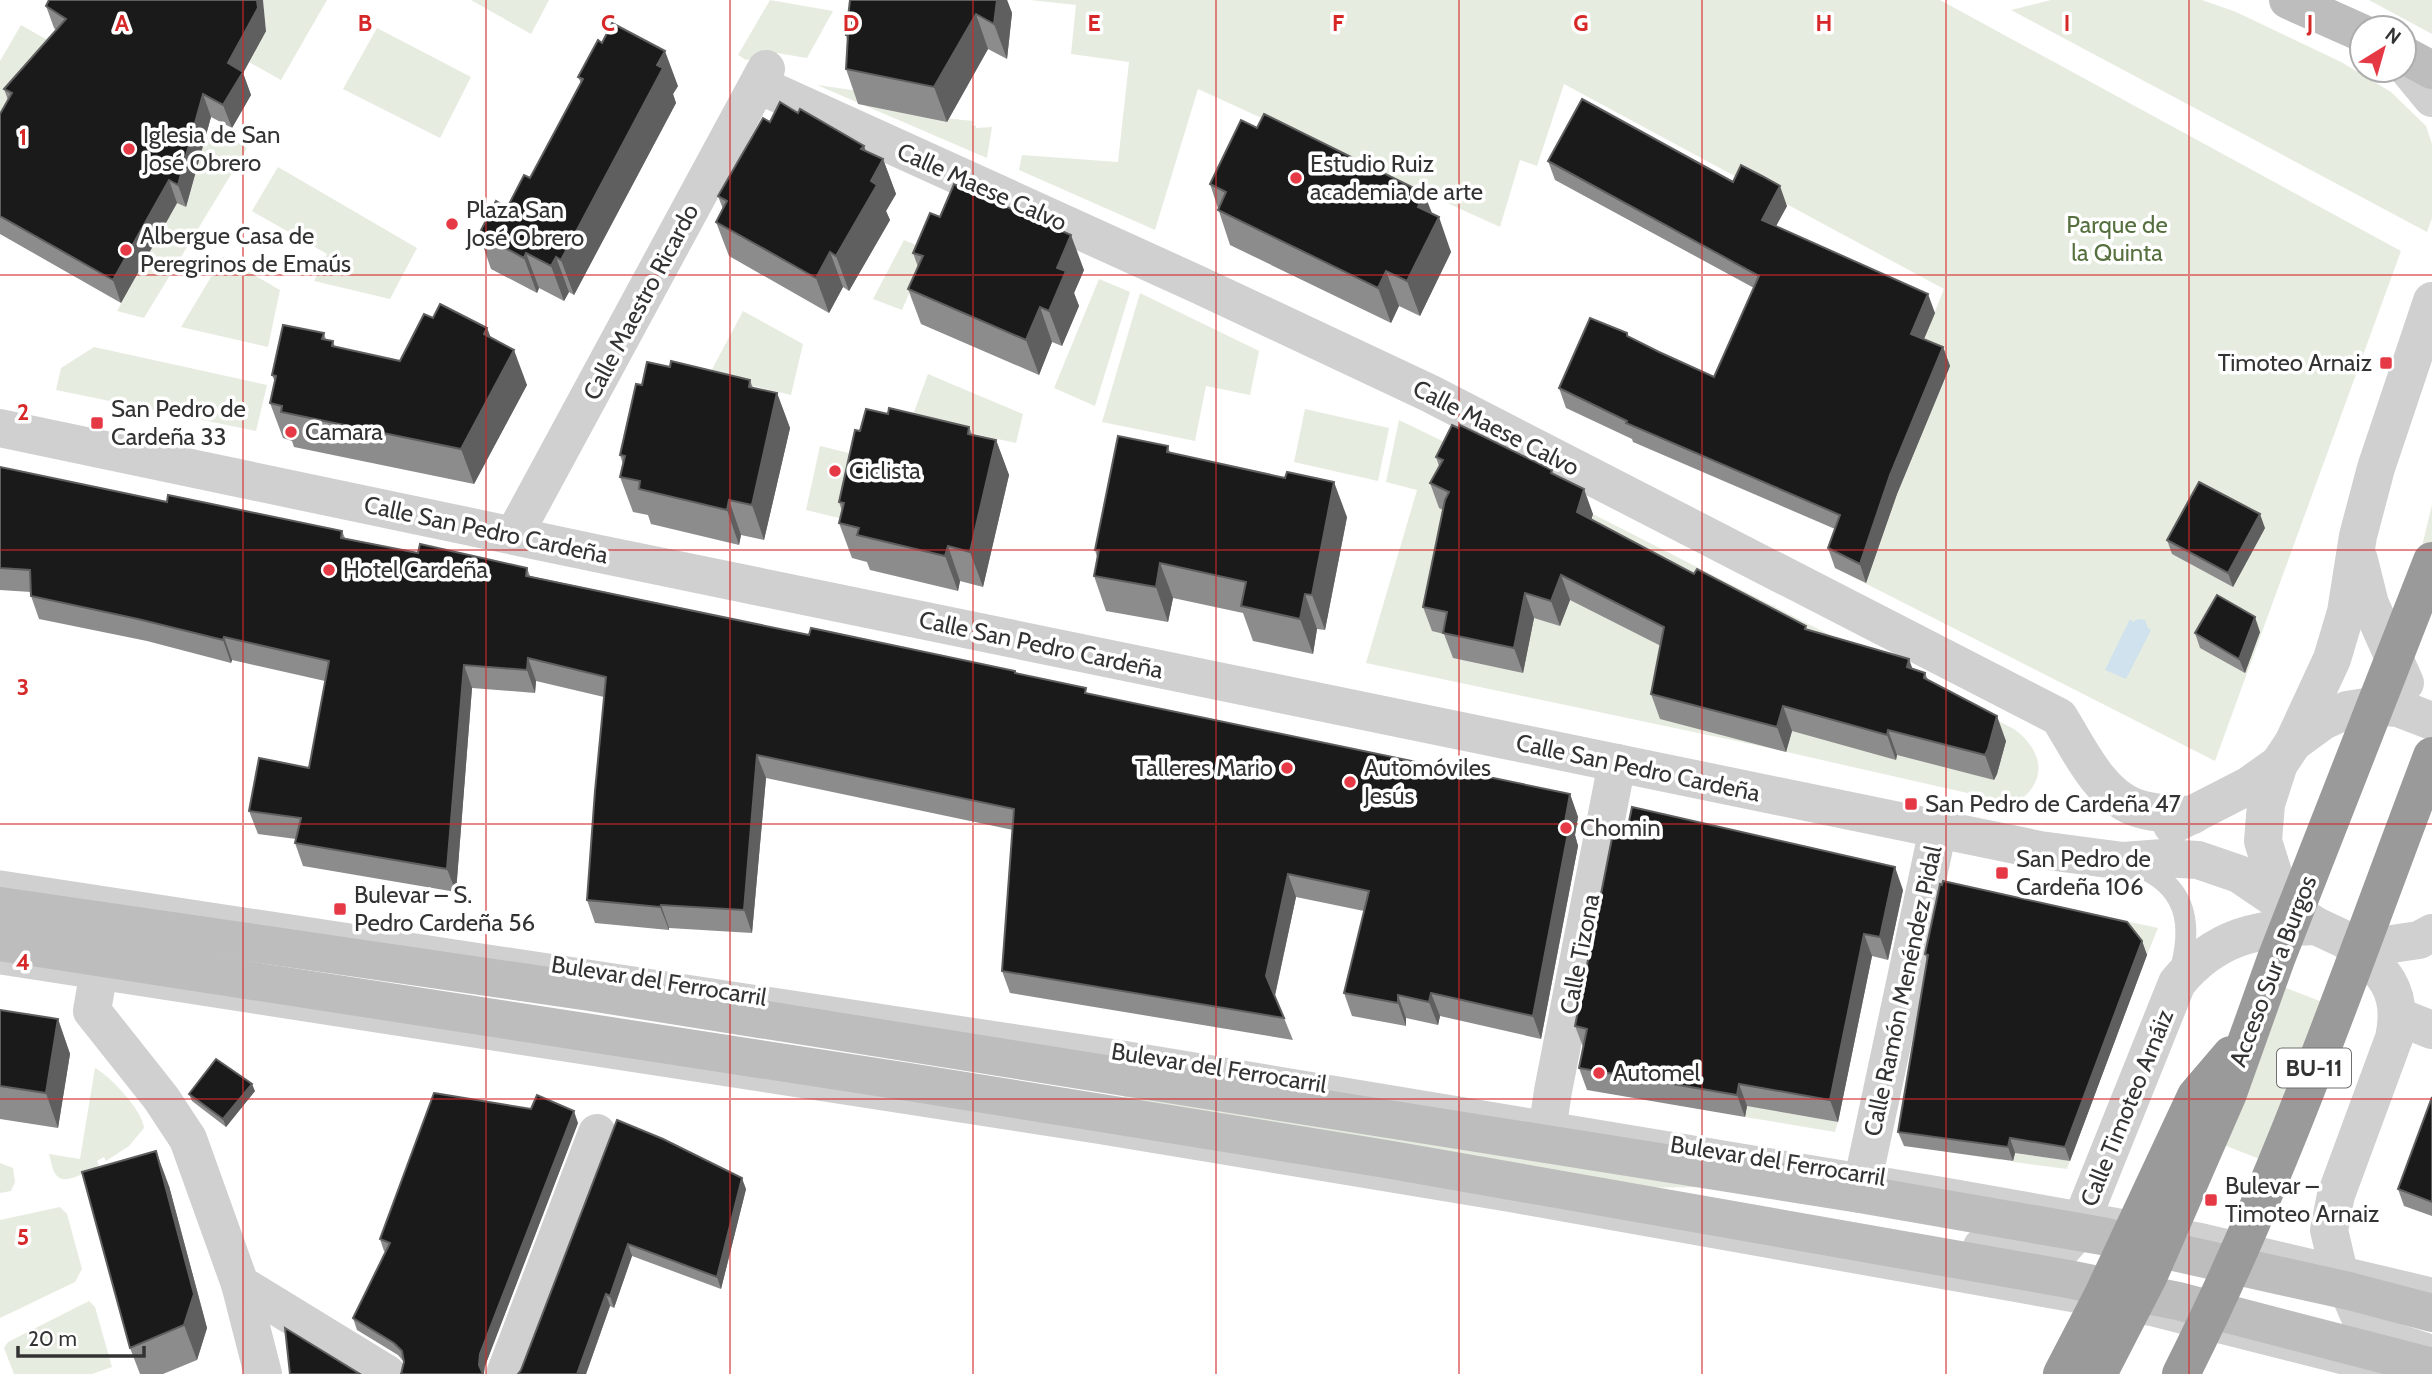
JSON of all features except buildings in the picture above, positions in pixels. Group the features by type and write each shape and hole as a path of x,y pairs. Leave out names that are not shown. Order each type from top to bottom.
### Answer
{"highway":[{"name":"Acceso Sur a Burgos","path":"2098,1374 2150,1275 2227,1096 2432,561"},
{"name":"BU-11","path":"2181,1374 2248,1235 2432,756"},
{"path":"2062,1374 2102,1297 2196,1096 2249,1034"}],"main road":[{"path":"2288,0 2348,26"},
{"path":"2312,0 2348,25"},
{"name":"Bulevar del Ferrocarril","path":"0,906 1546,1133 1864,1176 2082,1222 2194,1256 2343,1278 2432,1313"},
{"name":"Bulevar del Ferrocarril","path":"0,943 97,983 909,1082 1386,1159 2068,1279 2166,1299 2432,1369"}],"street":[{"name":"Calle Maestro Ricardo","path":"514,535 762,77"},
{"name":"Calle Maese Calvo","path":"762,77 1439,398 2059,717 2094,772 2113,793 2133,807 2164,814 2193,815"},
{"path":"2418,81 2432,98"},
{"path":"2432,301 2376,468 2358,536 2346,612 2332,659 2286,753 2266,804 2263,841 2274,876 2320,927 2383,972 2396,1000 2415,1024 2394,1038 2336,1195 2329,1230 2343,1278 2362,1322 2372,1331 2399,1345 2432,1354"},
{"name":"Calle San Pedro Cardeña","path":"0,428 2040,850 2123,861 2163,858 2199,860 2239,874 2320,927"},
{"path":"2357,551 2370,604 2385,641 2403,680 2430,719"},
{"name":"Calle San Pedro Cardeña","path":"2084,856 2123,844 2193,815 2248,786 2323,721 2347,710 2372,706 2398,708 2430,719"},
{"name":"Calle Tizona","path":"1546,1133 1617,764"},
{"name":"Calle Ramón Menéndez Pidal","path":"1864,1176 1938,829"},
{"name":"Calle Timoteo Arnáiz","path":"2082,1222 2177,983 2192,964 2213,949 2236,938 2281,927 2320,927 2385,945 2419,940 2432,933"},
{"path":"97,983 161,1098 188,1139 240,1283 263,1374"},
{"path":"505,1374 597,1133"},
{"name":"Bulevar del Ferrocarril","path":"1678,1211 1713,1200 2019,1254 2060,1251 2082,1222"},
{"path":"240,1283 387,1374"}],"lane":[{"name":"Calle Timoteo Arnáiz","path":"2123,861 2150,871 2167,883 2179,898 2188,922 2186,951 2177,983"},
{"name":"Bulevar del Ferrocarril","path":"0,881 1122,1051 1546,1133"},
{"name":"Bulevar del Ferrocarril","path":"0,964 97,983 1084,1131 1512,1202 2153,1316 2382,1374"},
{"name":"Bulevar del Ferrocarril","path":"2343,1278 2432,1289"},
{"name":"Bulevar del Ferrocarril","path":"2405,1374 2432,1369"}],"green space":[{"path":"263,0 327,0 281,80 249,62 266,31"},
{"path":"471,0 549,0 531,34"},
{"path":"770,0 833,11 807,58 777,53 746,60 738,55"},
{"name":"Parque de la Quinta","path":"1030,0 1940,0 2401,251 2215,761 1835,568 1862,492 1944,289 1564,84 1537,166 1520,160 1500,227 1198,89 1155,230 1019,170 1022,155 1118,162 1129,62 1071,54 1076,5"},
{"path":"2051,0 2202,0 2236,12 2341,62 2348,66 2348,84 2378,84 2391,92 2426,126 2432,144 2432,218 2427,232 2011,10"},
{"path":"2369,0 2432,0 2432,34 2418,26 2418,14 2395,14"},
{"path":"21,25 63,49 0,154 0,61"},
{"path":"377,28 471,77 440,138 343,89"},
{"path":"817,85 859,91 944,118 973,121 972,125 976,128 992,127 987,158"},
{"path":"213,127 247,148 144,318 117,311 155,242 136,180 186,207 203,145"},
{"path":"278,167 417,248 390,299 314,281 327,254 252,211"},
{"path":"904,240 928,250 902,310 873,299"},
{"path":"223,257 280,290 268,347 181,327"},
{"path":"1099,279 1130,292 1095,406 1054,388"},
{"path":"1140,293 1259,351 1250,395 1206,386 1195,441 1102,422"},
{"path":"743,311 803,344 791,395 709,375"},
{"path":"94,347 267,385 256,431 56,390 61,368"},
{"path":"928,374 1023,414 1016,443 911,420"},
{"path":"1305,409 1389,428 1378,481 1294,462"},
{"path":"1399,420 1593,514 2014,729 2027,741 2036,756 2038,772 2032,788 2021,798 2007,802 1760,746 1366,663 1417,490 1386,482"},
{"path":"820,446 857,455 843,519 806,510"},
{"path":"2432,505 2432,609 2422,546"},
{"path":"2088,913 2158,928 2147,955 2086,926"},
{"path":"2252,975 2351,1013 2290,1171 2191,1132"},
{"path":"95,1068 125,1095 138,1113 144,1128 129,1146 106,1161 104,1157 97,1161 99,1165 84,1173 61,1179 54,1171 49,1154 80,1159"},
{"path":"1738,1069 1786,1113 1838,1122 1835,1132 1745,1117"},
{"path":"1125,1090 1707,1187 1620,1188 1123,1101"},
{"path":"2011,1106 2037,1114 2021,1154 2070,1161 2067,1169 2013,1162 2018,1136 2006,1134 2000,1160 1947,1152 1954,1119 2007,1129"},
{"path":"0,1163 13,1168 15,1182 11,1191 0,1193"},
{"path":"60,1207 67,1214 82,1269 75,1282 0,1318 0,1220"},
{"path":"89,1301 95,1307 112,1367 92,1374 14,1374 4,1348 8,1342"}],"water":[{"path":"2130,619 2133,622 2138,619 2145,620 2151,630 2126,679 2105,670"}],"place":[{"name":"Iglesia de San José Obrero","path":"129,149"},
{"name":"Estudio Ruiz academia de arte","path":"1296,178"},
{"name":"Plaza San José Obrero","path":"452,224"},
{"name":"Albergue Casa de Peregrinos de Emaús","path":"126,250"},
{"name":"Timoteo Arnaiz","path":"2386,363"},
{"name":"San Pedro de Cardeña 33","path":"97,423"},
{"name":"Camara","path":"291,432"},
{"name":"Ciclista","path":"835,471"},
{"name":"Hotel Cardeña","path":"329,570"},
{"name":"Talleres Mario","path":"1287,768"},
{"name":"Automóviles Jesús","path":"1350,782"},
{"name":"San Pedro de Cardeña 47","path":"1911,804"},
{"name":"Chomin","path":"1566,828"},
{"name":"San Pedro de Cardeña 106","path":"2002,873"},
{"name":"Bulevar – S. Pedro Cardeña 56","path":"340,909"},
{"name":"Automel","path":"1599,1073"},
{"name":"Bulevar – Timoteo Arnaiz","path":"2211,1200"}]}
